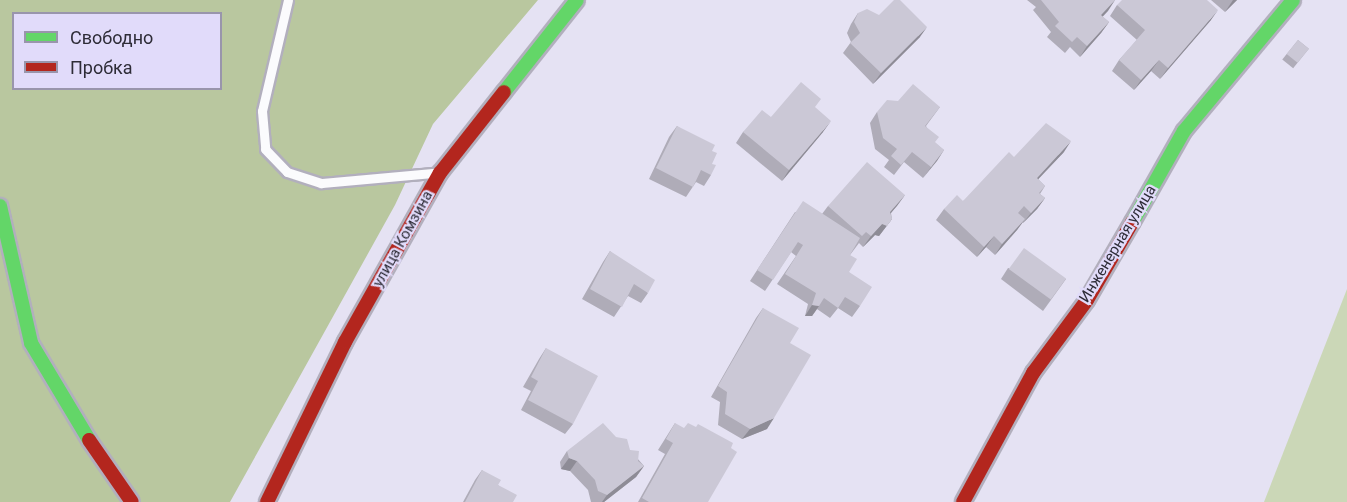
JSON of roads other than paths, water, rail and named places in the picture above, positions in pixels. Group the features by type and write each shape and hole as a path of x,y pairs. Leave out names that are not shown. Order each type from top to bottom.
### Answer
{"street":[{"name":"улица Комзина","path":"267,502 345,342 440,173 577,0"},
{"name":"Инженерная улица","path":"963,502 1033,373 1087,300 1184,131 1293,0"},
{"path":"0,206 31,343 77,424 132,502"}],"lane":[{"path":"288,0 262,111 265,149 287,172 321,183 440,173"}]}
